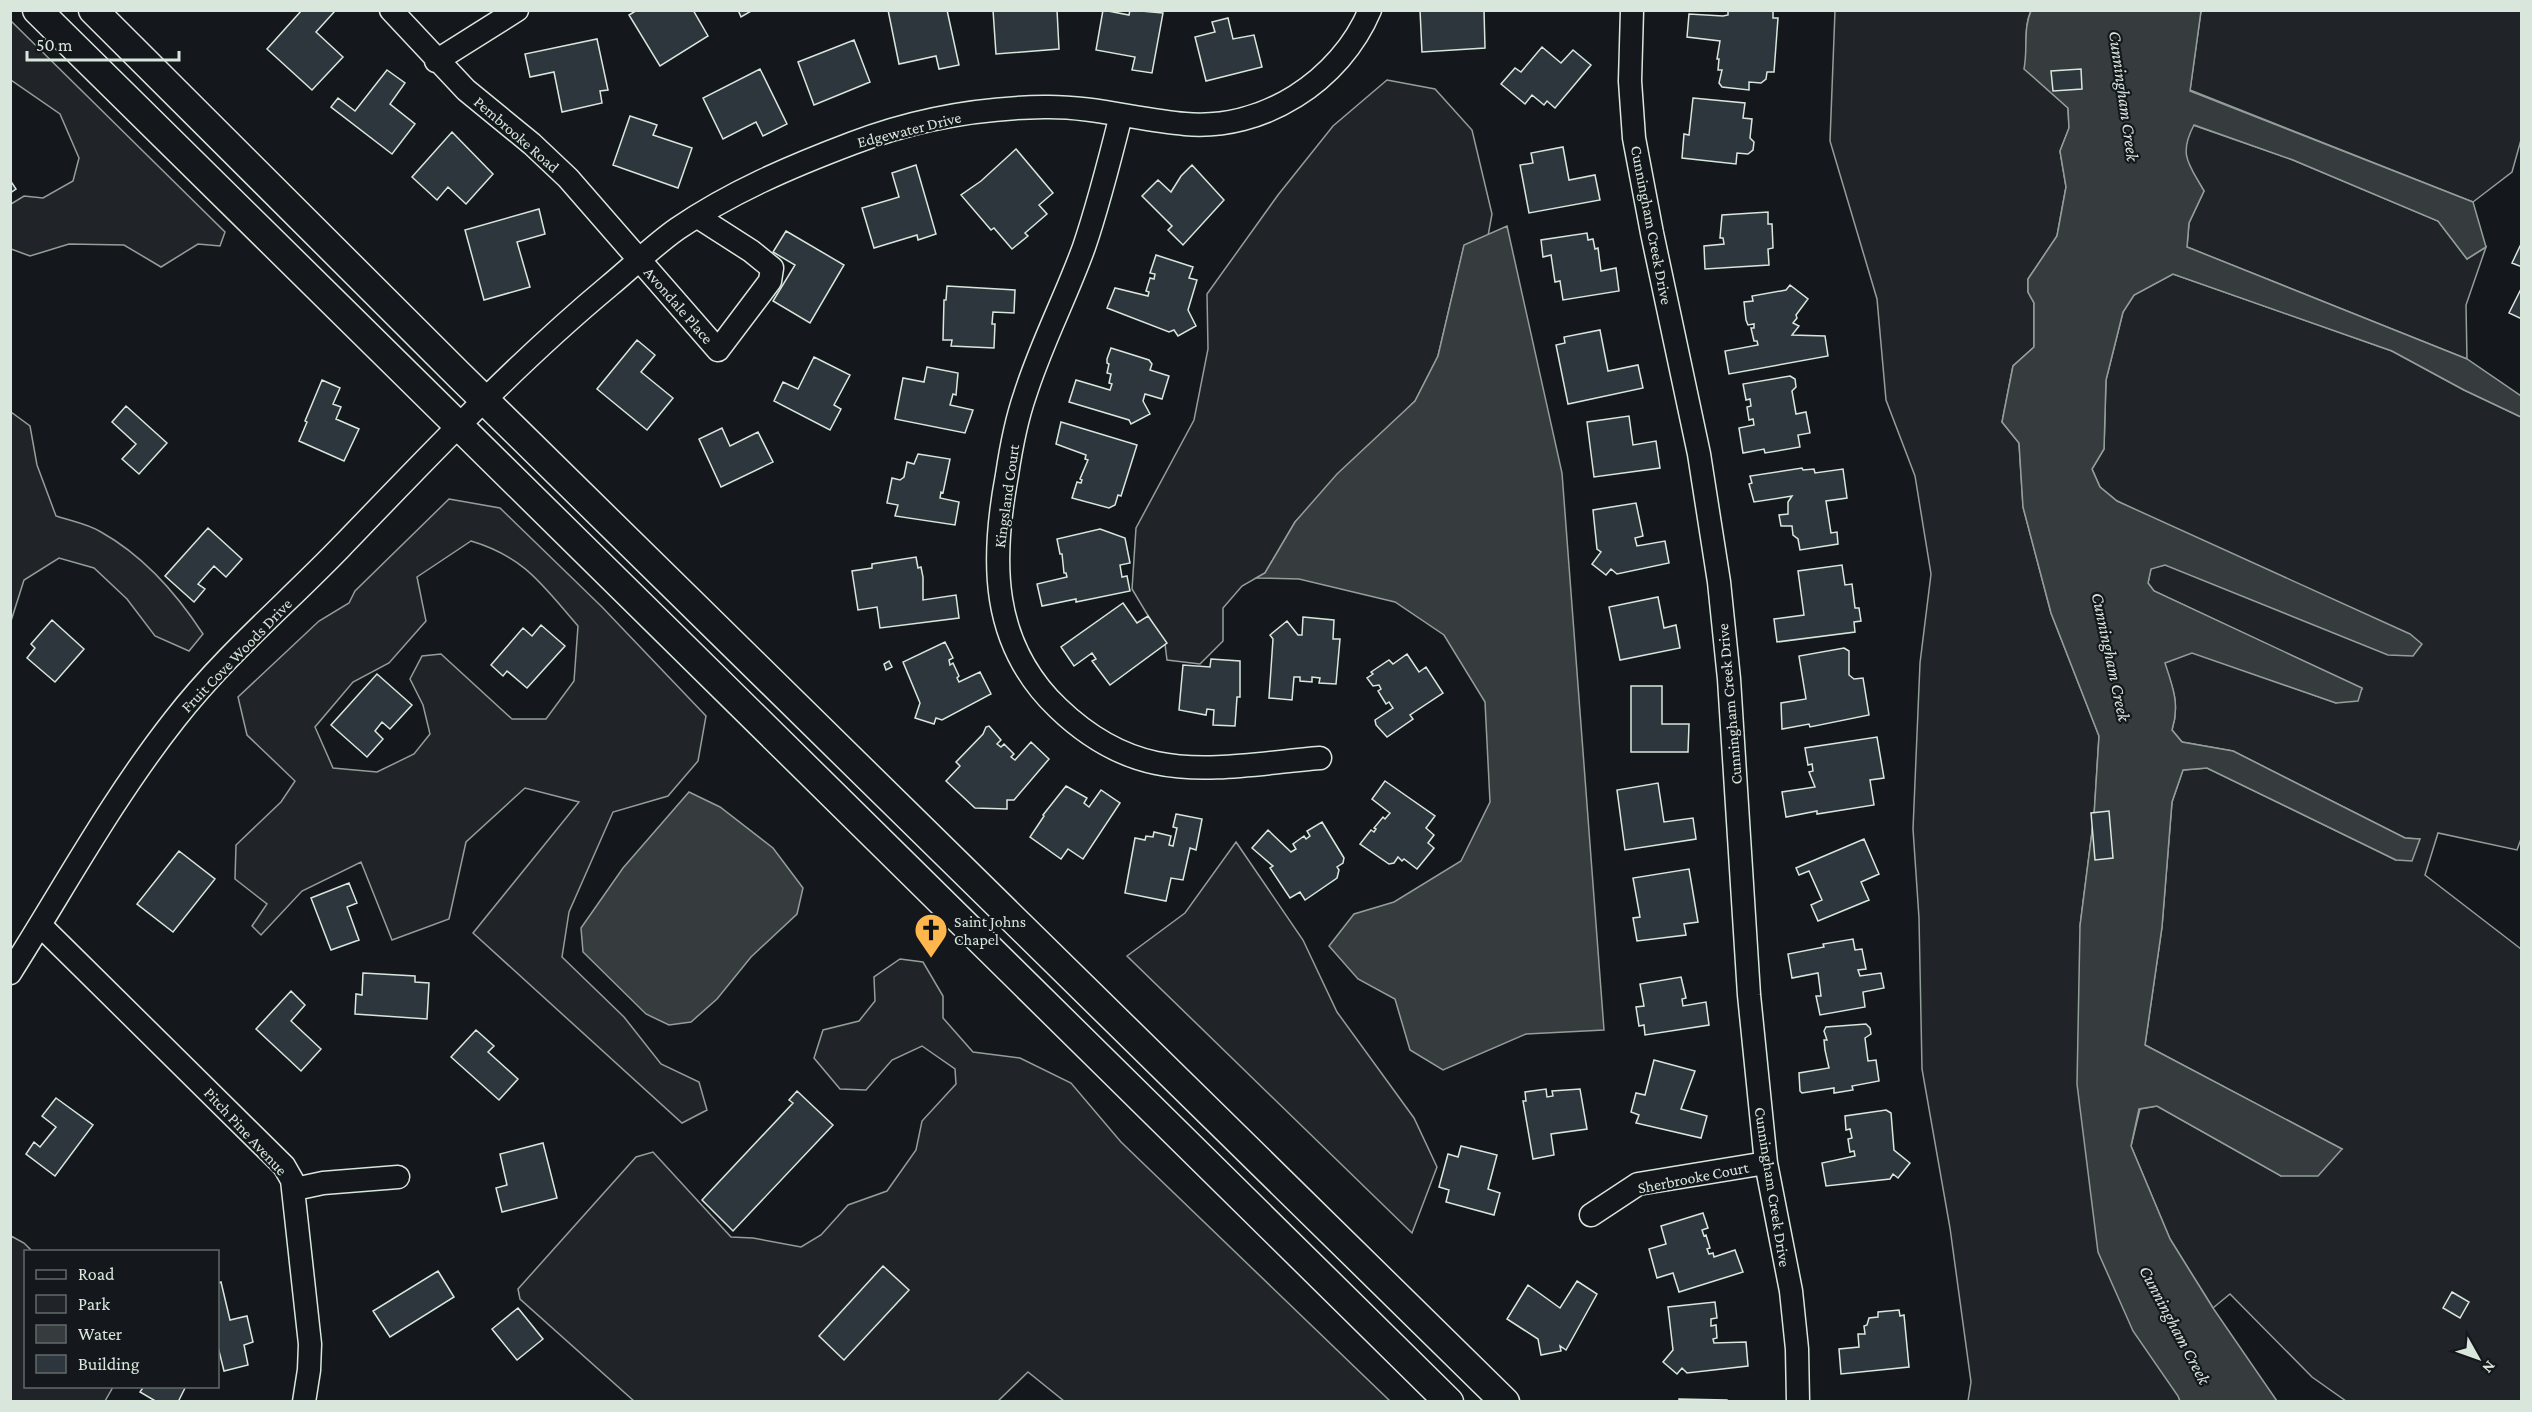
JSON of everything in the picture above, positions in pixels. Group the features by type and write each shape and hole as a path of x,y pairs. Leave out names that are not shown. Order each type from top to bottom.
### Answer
{"main road":[{"path":"37,10 1449,1401"},
{"path":"93,10 484,400 1505,1401"},
{"path":"1019,977 1047,951"}],"street":[{"name":"Pembrooke Road","path":"391,10 436,61 466,90 532,144 568,178 640,260"},
{"path":"436,61 517,10"},
{"name":"Edgewater Drive","path":"484,400 574,315 676,230 776,175 856,142 903,127 989,111 1047,107 1189,125 1217,124 1245,119 1276,107 1304,92 1329,71 1350,46 1370,10"},
{"name":"Cunningham Creek Drive","path":"1632,10 1630,81 1634,138 1699,454 1719,582 1729,679 1749,995 1767,1163 1791,1292 1797,1349 1798,1401"},
{"name":"Kingsland Court","path":"1121,115 1104,184 1083,248 1024,395 1011,448 999,516 997,548 998,581 1005,617 1017,651 1049,699 1071,721 1096,740 1125,754 1156,764 1194,768 1320,758"},
{"name":"Avondale Place","path":"640,260 718,350 770,282 772,268 751,250 698,217"},
{"name":"Fruit Cove Woods Drive","path":"10,973 117,801 175,719 216,672 484,400"},
{"name":"Pitch Pine Avenue","path":"40,925 284,1166 295,1189 310,1344 309,1370 303,1401"},
{"name":"Sherbrooke Court","path":"1591,1215 1638,1184 1767,1163"},
{"path":"295,1189 323,1183 398,1177"}],"green space":[{"path":"1835,11 2031,11 2027,24 2025,69 2068,108 2069,128 2060,151 2066,187 2057,236 2028,279 2028,292 2034,303 2034,347 2013,366 2002,422 2019,443 2023,507 2051,613 2099,736 2094,816 2080,926 2180,1401 1968,1401 1971,1382 1950,1228 1922,1069 1919,918 1913,829 1920,663 1931,574 1915,476 1886,400 1877,299 1830,141"},
{"path":"2201,11 2521,11 2521,140 2512,172 2473,202 2190,90"},
{"path":"11,21 225,232 220,246 198,244 161,267 124,245 69,244 30,256 11,249 11,204 24,196 43,198 73,181 79,158 60,114 11,80"},
{"path":"1387,80 1435,89 1472,130 1492,214 1488,236 1464,246 1438,356 1415,401 1295,522 1265,573 1242,586 1223,608 1223,641 1200,664 1167,660 1165,644 1132,589 1136,528 1194,420 1208,349 1207,294 1278,195 1333,126"},
{"path":"2193,125 2293,160 2438,221 2467,259 2486,247 2466,305 2467,359 2187,247 2189,223 2204,191 2186,159 2186,145"},
{"path":"2173,274 2392,351 2464,390 2521,417 2521,839 2517,850 2438,833 2425,875 2521,949 2521,1401 2346,1401 2312,1377 2230,1294 2213,1308 2170,1239 2131,1146 2140,1109 2157,1106 2281,1176 2342,1149 2145,1045 2162,927 2172,802 2183,770 2207,768 2396,860 2419,839 2405,838 2233,751 2182,742 2172,730 2175,704 2173,688 2164,663 2192,652 2336,703 2362,689 2154,591 2148,583 2151,568 2165,565 2164,524 2117,501 2100,487 2092,469 2104,449 2106,380 2123,312 2134,295"},
{"path":"11,412 30,426 37,465 56,516 101,532 131,552 158,577 182,604 203,634 189,651 155,636 127,599 94,568 59,558 24,580 11,621"},
{"path":"449,499 500,508 602,607 706,716 698,761 668,796 613,812 569,912 562,957 624,1017 661,1064 699,1082 707,1110 682,1123 473,933 579,802 525,788 466,842 449,919 392,940 361,862 302,891 261,935 252,926 267,904 235,879 236,845 281,802 295,781 247,735 238,697 319,621 349,603 355,591","holes":["471,541 506,555 532,575 578,626 574,681 546,719 512,719 441,654 422,656 410,679 423,705 430,734 414,754 377,772 333,768 315,727 353,682 389,663 426,621 417,577"]},
{"path":"1236,842 1303,940 1337,1012 1414,1118 1437,1167 1412,1233 1127,956 1185,913"},
{"path":"900,959 923,962 943,996 943,1018 973,1052 1020,1058 1071,1083 1121,1142 1390,1401 1064,1401 1028,1372 998,1401 634,1401 520,1299 518,1289 636,1157 653,1152 731,1237 753,1238 801,1247 821,1235 848,1205 887,1191 916,1150 922,1121 956,1084 955,1069 922,1046 892,1060 866,1090 840,1089 814,1058 823,1030 859,1021 875,1001 874,977"},
{"path":"11,1236 31,1250 24,1250 24,1388 112,1388 105,1401 11,1401"}],"water":[{"name":"Cunningham Creek","path":"2031,11 2201,11 2190,91 2473,202 2486,247 2467,259 2438,221 2293,160 2194,125 2187,144 2187,159 2204,191 2189,223 2187,247 2467,359 2521,396 2521,417 2464,390 2392,351 2173,274 2134,295 2123,312 2106,380 2104,449 2092,469 2100,487 2117,501 2410,634 2422,644 2413,656 2388,655 2165,565 2151,569 2148,583 2154,591 2362,688 2358,701 2336,703 2192,653 2165,663 2173,688 2175,704 2172,730 2182,742 2233,751 2405,838 2420,839 2412,861 2396,860 2207,768 2183,770 2172,802 2162,927 2145,1045 2342,1149 2318,1176 2281,1176 2157,1106 2139,1109 2131,1146 2170,1239 2213,1308 2277,1401 2180,1401 2133,1331 2098,1252 2077,1084 2080,926 2094,816 2099,736 2051,613 2023,507 2019,443 2002,422 2013,366 2034,347 2034,303 2028,292 2028,279 2057,236 2066,187 2060,151 2069,128 2068,108 2024,69 2027,24"},
{"path":"1507,226 1562,473 1604,1030 1526,1034 1443,1070 1410,1050 1395,999 1358,979 1329,946 1354,914 1394,902 1461,861 1490,802 1485,702 1444,635 1395,602 1299,579 1256,578 1265,573 1295,522 1337,474 1415,401 1438,356 1464,245"},
{"path":"689,792 720,807 773,848 803,888 797,914 751,957 717,999 691,1022 669,1025 646,1014 583,952 581,928 623,868"}],"building":[{"path":"302,10 335,11 316,32 343,57 312,90 267,49"},
{"path":"637,10 693,10 708,36 660,66 629,15"},
{"path":"738,10 753,10 741,17"},
{"path":"888,10 947,10 959,65 939,69 936,56 899,64"},
{"path":"993,10 1057,10 1059,49 996,54"},
{"path":"1103,10 1129,15 1130,10 1163,13 1152,73 1132,70 1135,57 1096,50"},
{"path":"1420,10 1484,10 1485,48 1422,52"},
{"path":"1728,10 1773,10 1773,18 1778,18 1774,72 1767,72 1766,79 1761,83 1749,82 1749,90 1722,87 1719,83 1722,70 1718,70 1719,59 1717,59 1720,41 1687,37 1689,14 1723,16 1728,15"},
{"path":"1228,18 1233,39 1254,35 1262,67 1206,81 1195,37 1215,32 1212,22"},
{"path":"597,39 608,90 600,91 602,103 562,112 554,72 530,77 525,54"},
{"path":"854,40 870,82 814,105 798,62"},
{"path":"1542,47 1561,63 1573,50 1591,65 1555,108 1547,101 1544,105 1532,95 1525,104 1501,84 1515,68 1521,72"},
{"path":"760,69 787,124 763,136 756,122 723,139 703,98"},
{"path":"2081,69 2082,89 2053,91 2051,71"},
{"path":"387,70 405,83 390,104 415,124 392,154 331,107 338,98 355,111"},
{"path":"1693,98 1745,103 1743,118 1752,119 1750,138 1754,142 1753,150 1748,154 1737,153 1736,164 1682,158 1684,134 1689,135"},
{"path":"630,116 657,125 653,135 692,148 678,188 613,165"},
{"path":"452,132 493,174 466,204 448,187 437,200 412,177"},
{"path":"1563,147 1569,180 1595,175 1600,200 1529,213 1520,165 1533,163 1531,153"},
{"path":"1016,149 1053,193 1039,205 1047,214 1025,233 1028,236 1012,249 994,228 991,230 961,195 981,181"},
{"path":"916,165 936,234 918,240 917,235 874,248 862,208 899,197 892,173"},
{"path":"1192,165 1224,200 1183,245 1168,230 1172,226 1142,196 1158,180 1171,192 1181,176"},
{"path":"10,180 16,189 10,193"},
{"path":"539,209 545,234 517,242 530,287 484,300 465,230"},
{"path":"1768,212 1768,224 1772,224 1773,248 1768,249 1769,265 1705,269 1704,246 1724,244 1723,238 1720,238 1722,215"},
{"path":"786,231 844,265 810,323 773,301 795,265 773,252"},
{"path":"1587,233 1588,240 1593,239 1595,249 1598,248 1601,271 1616,268 1619,291 1563,300 1560,281 1555,282 1551,255 1543,257 1541,240"},
{"path":"2522,242 2522,267 2512,263"},
{"path":"1156,255 1193,267 1189,278 1197,280 1188,310 1196,326 1178,336 1174,330 1169,332 1107,308 1115,288 1148,296 1149,292 1146,291 1150,278 1154,279 1155,274 1150,273"},
{"path":"1790,285 1808,299 1796,315 1797,318 1793,323 1799,326 1792,335 1825,336 1828,356 1729,374 1725,351 1758,345 1757,341 1754,341 1751,328 1754,328 1754,324 1748,325 1746,320 1744,302 1753,301 1752,296 1786,290"},
{"path":"947,286 1015,290 1014,313 993,312 994,348 951,346 952,340 943,340 944,300 946,300"},
{"path":"2522,287 2522,319 2509,313"},
{"path":"1600,330 1608,371 1638,365 1643,388 1568,404 1556,345 1565,343 1564,337"},
{"path":"637,340 655,355 641,372 673,398 647,430 597,389"},
{"path":"1111,348 1149,360 1152,364 1150,370 1169,376 1162,399 1145,394 1143,401 1150,414 1131,424 1129,420 1069,402 1076,380 1110,390 1112,384 1109,383 1111,374 1107,373 1109,364 1107,359"},
{"path":"814,357 850,375 834,405 841,409 830,430 774,401 783,382 798,389"},
{"path":"927,367 958,373 956,395 953,394 950,405 973,410 965,433 895,419 903,378 924,382"},
{"path":"1790,376 1795,379 1796,387 1792,391 1796,414 1806,412 1810,433 1798,435 1800,447 1765,453 1764,449 1743,453 1739,428 1754,425 1753,419 1749,420 1747,407 1751,406 1750,399 1746,400 1743,384"},
{"path":"322,380 340,388 333,404 341,407 336,419 359,429 344,461 299,441"},
{"path":"126,406 167,443 139,474 122,459 136,444 112,422"},
{"path":"1629,416 1633,445 1656,441 1660,468 1594,477 1587,422"},
{"path":"1061,422 1137,445 1121,496 1118,495 1115,505 1109,508 1072,498 1077,482 1081,483 1080,479 1088,460 1085,459 1086,455 1056,444"},
{"path":"722,428 730,446 758,432 773,462 721,487 699,439"},
{"path":"918,454 950,459 940,498 959,502 955,525 895,516 898,505 887,503 892,478 900,480 904,477 907,462 914,464"},
{"path":"1802,468 1803,470 1814,469 1815,473 1843,469 1847,498 1826,501 1831,533 1837,532 1838,544 1800,550 1798,539 1793,535 1792,526 1781,526 1779,515 1788,514 1788,502 1792,496 1754,502 1749,484 1752,483 1750,476"},
{"path":"1636,503 1643,536 1635,538 1637,546 1665,541 1669,563 1617,574 1611,569 1606,575 1592,564 1601,552 1597,549 1593,510"},
{"path":"208,528 242,559 226,577 214,566 198,584 205,589 194,602 165,576"},
{"path":"1100,529 1125,538 1130,563 1120,565 1122,577 1127,576 1130,591 1042,606 1037,584 1067,577 1064,573 1062,554 1060,554 1057,539"},
{"path":"916,557 923,577 923,600 956,595 959,618 880,628 877,607 858,610 852,571 872,568 872,564"},
{"path":"1842,565 1845,585 1852,584 1855,608 1859,608 1861,621 1854,622 1855,632 1777,642 1774,619 1804,615 1798,571"},
{"path":"1658,597 1664,628 1676,625 1680,648 1620,660 1609,607"},
{"path":"1123,603 1137,623 1148,616 1167,643 1110,685 1092,661 1096,659 1092,653 1074,666 1061,647"},
{"path":"1303,617 1334,620 1333,639 1340,639 1336,684 1319,683 1320,678 1312,677 1312,682 1300,681 1300,677 1294,677 1292,700 1269,698 1273,639 1270,635 1287,621 1298,635 1302,635"},
{"path":"52,620 84,649 55,682 27,658 35,648 31,644"},
{"path":"541,625 565,646 527,688 507,671 503,676 491,665 523,628 532,636"},
{"path":"945,642 953,658 949,660 950,665 953,663 959,676 957,678 959,682 980,672 991,694 942,720 936,718 934,724 915,718 920,703 903,662"},
{"path":"1844,648 1849,651 1849,675 1854,679 1863,678 1869,715 1810,727 1809,724 1782,729 1781,703 1806,699 1799,656"},
{"path":"1407,654 1419,672 1426,667 1443,693 1410,715 1413,719 1387,737 1376,725 1375,720 1393,708 1389,702 1386,704 1378,691 1381,689 1379,685 1373,686 1367,678 1373,674 1371,672 1389,660 1393,664"},
{"path":"1211,659 1240,661 1240,697 1237,697 1235,726 1213,725 1214,710 1207,709 1206,715 1179,710 1183,665 1210,667"},
{"path":"889,661 892,667 886,670 884,664"},
{"path":"377,674 412,705 390,729 382,722 375,731 383,739 367,757 331,725"},
{"path":"1631,686 1662,686 1662,724 1689,724 1688,752 1631,752"},
{"path":"989,726 1001,740 997,744 1001,747 1004,744 1014,754 1011,757 1015,760 1031,742 1049,759 1014,800 1007,800 1007,809 975,808 946,781 960,766 956,762"},
{"path":"1877,737 1884,778 1870,780 1874,805 1786,817 1782,792 1815,787 1809,772 1813,771 1812,764 1808,765 1805,748"},
{"path":"1385,781 1435,816 1426,828 1434,835 1428,843 1434,848 1417,869 1398,857 1394,863 1389,864 1360,844 1371,830 1374,832 1376,829 1374,828 1383,817 1385,819 1390,813 1372,799"},
{"path":"1658,783 1664,822 1693,818 1696,839 1625,850 1617,790"},
{"path":"1066,786 1087,798 1084,803 1089,807 1101,790 1120,803 1083,859 1068,849 1061,859 1030,837 1043,815"},
{"path":"2109,811 2113,858 2095,860 2091,813"},
{"path":"1176,814 1202,819 1196,850 1190,848 1183,880 1171,878 1166,901 1125,893 1135,838 1145,840 1146,836 1153,837 1154,832 1171,836 1169,845 1173,846 1177,828 1173,827"},
{"path":"1322,822 1344,858 1343,863 1337,867 1339,870 1337,878 1305,900 1300,892 1290,898 1270,868 1273,866 1252,848 1268,830 1291,852 1296,849 1293,844 1304,836 1306,839 1310,836 1307,831"},
{"path":"1864,839 1879,874 1861,882 1869,900 1818,921 1811,905 1822,900 1809,871 1799,875 1796,868"},
{"path":"179,851 215,879 173,932 137,904"},
{"path":"1689,869 1698,922 1684,924 1686,935 1637,941 1633,918 1640,917 1633,878"},
{"path":"349,883 357,903 347,907 359,940 331,950 311,898"},
{"path":"1853,939 1855,950 1862,949 1866,969 1858,970 1860,976 1881,973 1884,988 1863,992 1865,1007 1820,1015 1816,996 1821,996 1818,973 1792,978 1788,954 1824,947 1823,944"},
{"path":"363,973 415,976 415,982 429,983 427,1019 355,1014 356,994 362,995"},
{"path":"1681,977 1686,998 1682,999 1683,1006 1706,1002 1709,1025 1645,1035 1644,1025 1639,1026 1636,1007 1644,1006 1640,984"},
{"path":"291,991 305,1005 291,1021 321,1049 301,1071 256,1029"},
{"path":"1866,1024 1871,1034 1865,1038 1868,1061 1876,1060 1879,1081 1852,1086 1853,1090 1834,1093 1834,1088 1802,1093 1799,1073 1829,1068 1824,1040 1827,1040 1824,1031 1826,1027"},
{"path":"476,1030 494,1046 488,1052 518,1079 499,1100 451,1057"},
{"path":"1654,1060 1695,1071 1681,1109 1707,1116 1701,1138 1636,1123 1639,1115 1631,1112 1636,1093 1645,1095"},
{"path":"1546,1089 1547,1097 1553,1096 1552,1091 1580,1089 1587,1129 1551,1134 1554,1155 1533,1159 1523,1101 1526,1101 1525,1092"},
{"path":"797,1091 833,1125 733,1231 702,1200 793,1103 789,1100"},
{"path":"56,1098 93,1125 55,1176 26,1154 34,1142 40,1147 56,1127 42,1116"},
{"path":"1886,1110 1891,1113 1894,1150 1910,1163 1898,1178 1893,1174 1890,1179 1826,1186 1822,1163 1855,1156 1854,1151 1850,1152 1848,1139 1852,1138 1850,1129 1846,1130 1845,1116"},
{"path":"543,1143 557,1198 502,1212 496,1188 507,1185 500,1154"},
{"path":"1461,1146 1497,1155 1488,1189 1500,1193 1494,1215 1446,1202 1449,1190 1439,1187 1448,1154 1458,1157"},
{"path":"1703,1213 1708,1228 1702,1230 1710,1248 1707,1249 1709,1254 1713,1253 1714,1257 1735,1250 1743,1272 1679,1292 1673,1273 1657,1278 1649,1249 1666,1244 1661,1226"},
{"path":"883,1266 909,1290 844,1360 819,1336"},
{"path":"438,1271 454,1297 390,1337 373,1311"},
{"path":"1577,1281 1597,1294 1566,1350 1560,1346 1561,1351 1541,1355 1538,1339 1507,1319 1528,1285 1560,1308"},
{"path":"221,1282 230,1320 247,1316 253,1342 244,1345 248,1365 224,1371 219,1351 219,1283"},
{"path":"2452,1292 2469,1302 2460,1318 2443,1308"},
{"path":"1715,1302 1717,1318 1711,1319 1711,1326 1716,1325 1717,1338 1713,1339 1714,1343 1746,1342 1748,1366 1687,1373 1682,1368 1677,1374 1663,1362 1673,1350 1668,1307"},
{"path":"518,1308 543,1339 517,1360 492,1329"},
{"path":"1899,1310 1900,1316 1904,1315 1909,1367 1841,1374 1839,1349 1859,1347 1858,1334 1865,1334 1864,1326 1867,1325 1869,1318 1878,1317 1878,1312"},
{"path":"143,1388 185,1388 178,1402 157,1402 140,1392"},
{"path":"1679,1399 1727,1400 1727,1402 1679,1402"}],"place":[{"name":"Saint Johns Chapel","path":"931,959"}]}
